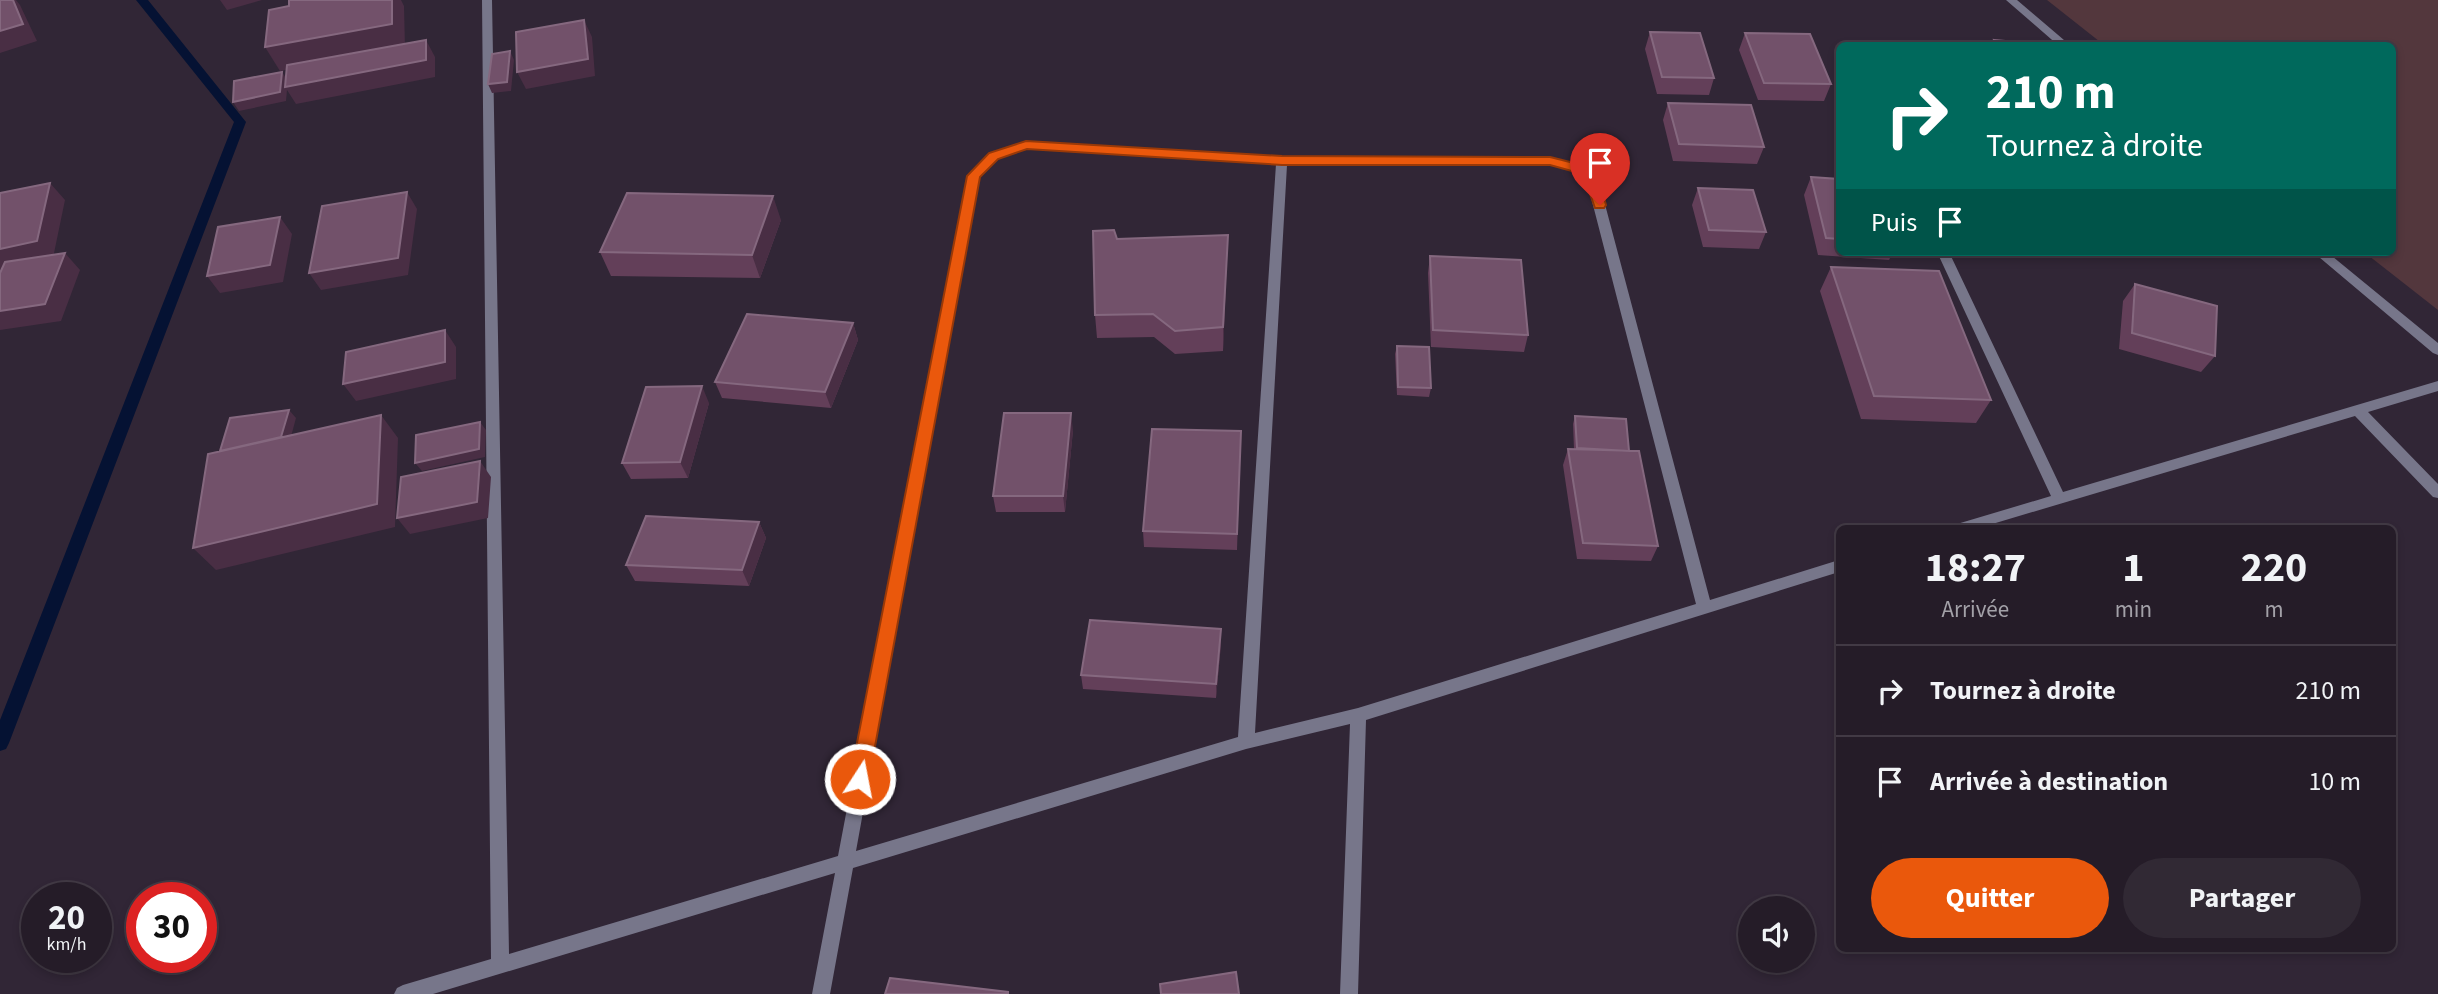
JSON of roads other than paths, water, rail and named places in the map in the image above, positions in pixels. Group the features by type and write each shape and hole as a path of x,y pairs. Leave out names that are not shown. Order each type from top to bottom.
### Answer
{"street":[{"path":"487,0 500,966"},
{"path":"2011,0 2061,42"},
{"path":"821,994 973,176 994,156 1026,145 1282,160 1550,161 1587,171 1596,191 1705,608"},
{"path":"1246,742 1282,160"},
{"path":"1945,256 2059,499"},
{"path":"2324,256 2438,350"},
{"path":"1972,525 2438,386"},
{"path":"2360,411 2438,493"},
{"path":"402,994 1246,742 1358,715 1836,567"},
{"path":"1349,994 1358,715"}],"waterway":[{"path":"0,743 240,122 142,0"}]}
